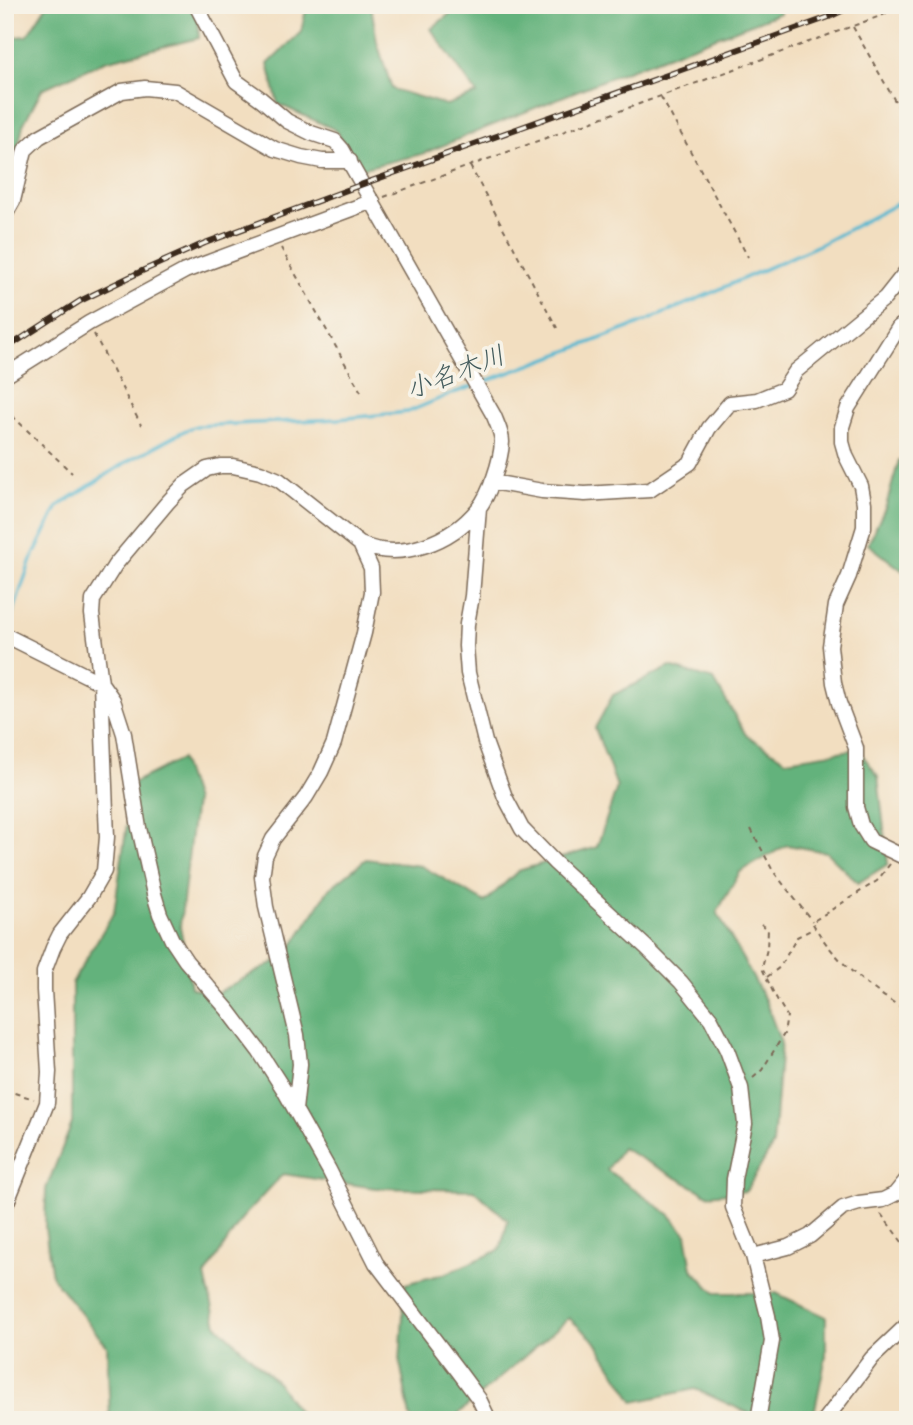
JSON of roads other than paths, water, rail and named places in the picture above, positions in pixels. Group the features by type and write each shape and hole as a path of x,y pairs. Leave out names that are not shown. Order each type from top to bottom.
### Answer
{"street":[{"path":"5,1207 47,1103 49,1072 44,972 60,934 89,897 104,871 107,836 101,683 92,614 93,600 116,565 167,503 184,485 207,469 233,466 260,472 279,480 360,544 391,551 434,542 455,531 479,508 492,482 502,440 494,416 350,162 335,141 287,121 236,81 196,5"},
{"path":"5,215 13,201 25,150 40,136 122,91 145,88 175,91 275,149 301,157 350,162"},
{"path":"5,376 89,323 185,271 373,201"},
{"path":"492,482 542,491 585,494 650,490 690,463 709,428 730,403 757,400 784,389 796,370 885,298 908,269"},
{"path":"903,856 871,841 861,825 856,807 856,748 839,703 830,646 836,605 849,576 864,527 861,485 846,456 842,428 848,408 899,327 908,321"},
{"path":"479,508 467,624 468,673 487,749 505,797 522,829 655,956 711,1018 724,1042 741,1088 745,1124 734,1179 733,1207 753,1256 772,1341 758,1420"},
{"path":"295,1111 300,1064 297,1035 266,907 262,877 265,856 273,839 306,797 334,743 364,634 372,592 371,568 360,544"},
{"path":"5,635 101,683 113,700 124,734 139,828 160,914 172,940 259,1051 329,1170 376,1263 479,1399 489,1420"},
{"path":"753,1256 788,1247 810,1236 843,1208 883,1200 895,1194 908,1178"},
{"path":"825,1420 872,1358 908,1324"}],"waterway":[{"name":"小名木川","path":"481,383 637,325 711,293 819,245 908,198"},
{"name":"小名木川","path":"6,633 31,560 58,506 125,463 184,431 196,426 338,419 408,412 474,386"}],"railway":[{"path":"5,349 80,301 205,243 829,17 854,5"}]}
